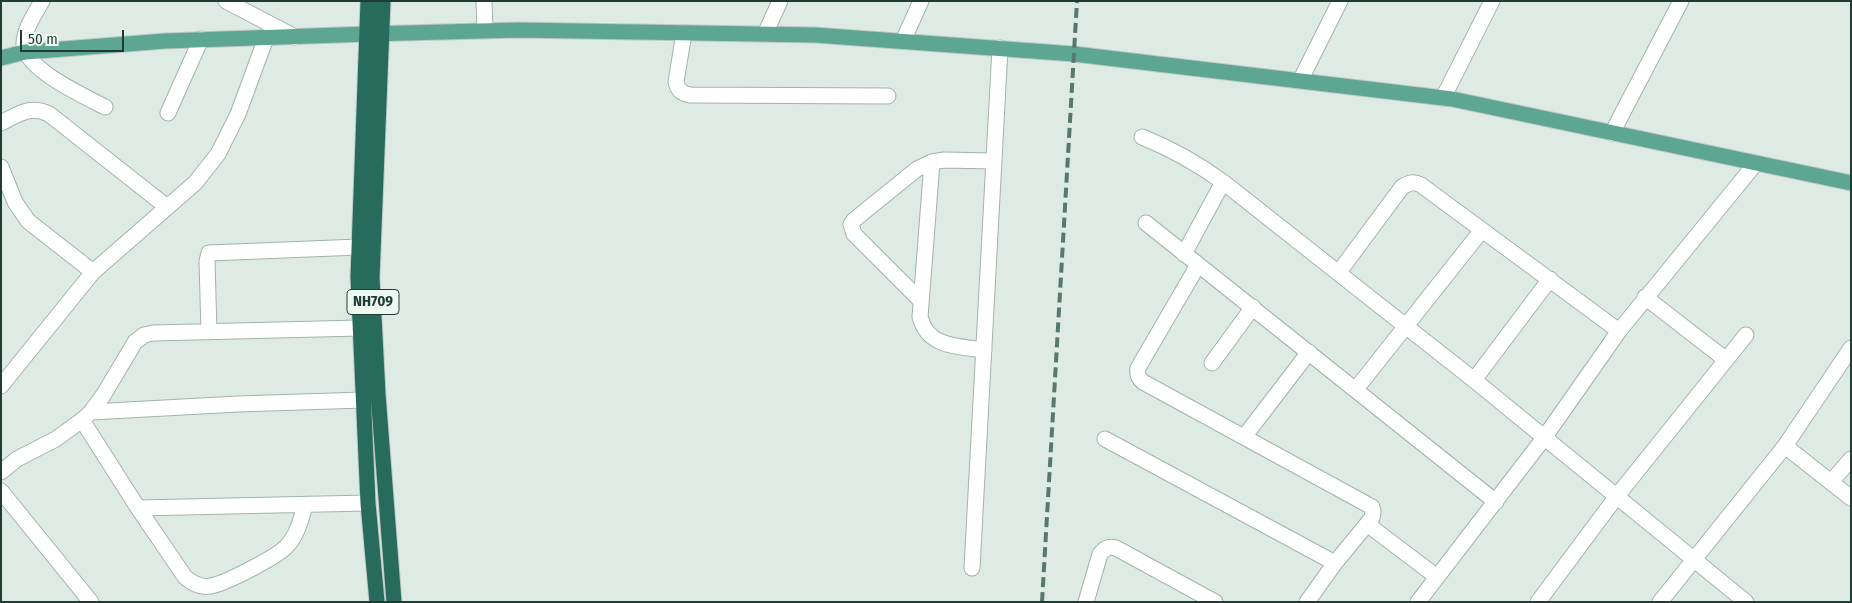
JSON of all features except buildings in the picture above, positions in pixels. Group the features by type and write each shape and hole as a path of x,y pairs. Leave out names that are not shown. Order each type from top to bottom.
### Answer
{"highway":[{"name":"NH709","path":"368,1 375,34 372,278 378,394 394,602"},
{"name":"NH709","path":"376,602 368,503 358,277 375,34 383,1"}],"main road":[{"path":"1,58 25,52 201,39 375,34 486,31 815,35 1074,54 1443,98 1851,183"}],"street":[{"path":"42,1 26,31 25,52 32,63 43,72 105,108"},
{"path":"226,1 295,37"},
{"path":"484,1 486,31"},
{"path":"765,34 780,1"},
{"path":"903,42 921,1"},
{"path":"1300,81 1340,1"},
{"path":"1443,98 1492,1"},
{"path":"1612,133 1681,1"},
{"path":"684,33 676,82 677,88 682,93 700,95 888,96"},
{"path":"1,386 93,272 195,183 218,154 238,114 266,38"},
{"path":"168,113 201,39"},
{"path":"972,568 1000,48"},
{"path":"1,122 28,110 40,110 49,114 167,207"},
{"path":"1142,137 1166,146 1195,161 1223,182 1474,380 1746,602"},
{"path":"921,301 854,234 851,224 917,169 932,162 944,160 994,161"},
{"path":"932,162 920,317 922,327 940,343 984,350"},
{"path":"1418,602 1544,438 1645,297 1756,163"},
{"path":"1,167 15,202 28,221 93,272"},
{"path":"1184,254 1223,182"},
{"path":"1339,272 1402,187 1415,182 1619,331"},
{"path":"1146,223 1496,502"},
{"path":"1356,389 1482,230"},
{"path":"209,332 206,261 209,253 359,247"},
{"path":"1198,265 1138,368 1137,373 1143,382 1367,503 1374,512 1372,518 1335,563 1307,602"},
{"path":"1474,380 1550,280"},
{"path":"1645,297 1725,359"},
{"path":"1212,363 1253,307"},
{"path":"1,472 17,459 56,440 86,416 104,394 135,342 144,335 152,333 360,328"},
{"path":"1538,602 1617,496 1746,334"},
{"path":"1660,602 1785,446 1851,348"},
{"path":"1244,437 1309,352"},
{"path":"86,416 238,404 363,400"},
{"path":"86,416 138,508 185,577 200,586 210,586 225,581 286,547 301,523 305,505"},
{"path":"1105,439 1335,563"},
{"path":"1785,446 1851,498"},
{"path":"1831,482 1851,459"},
{"path":"1,491 91,602"},
{"path":"138,508 368,503"},
{"path":"1367,524 1437,577"},
{"path":"1086,602 1100,554 1110,546 1215,602"}],"railway":[{"path":"1042,602 1077,1"}]}
